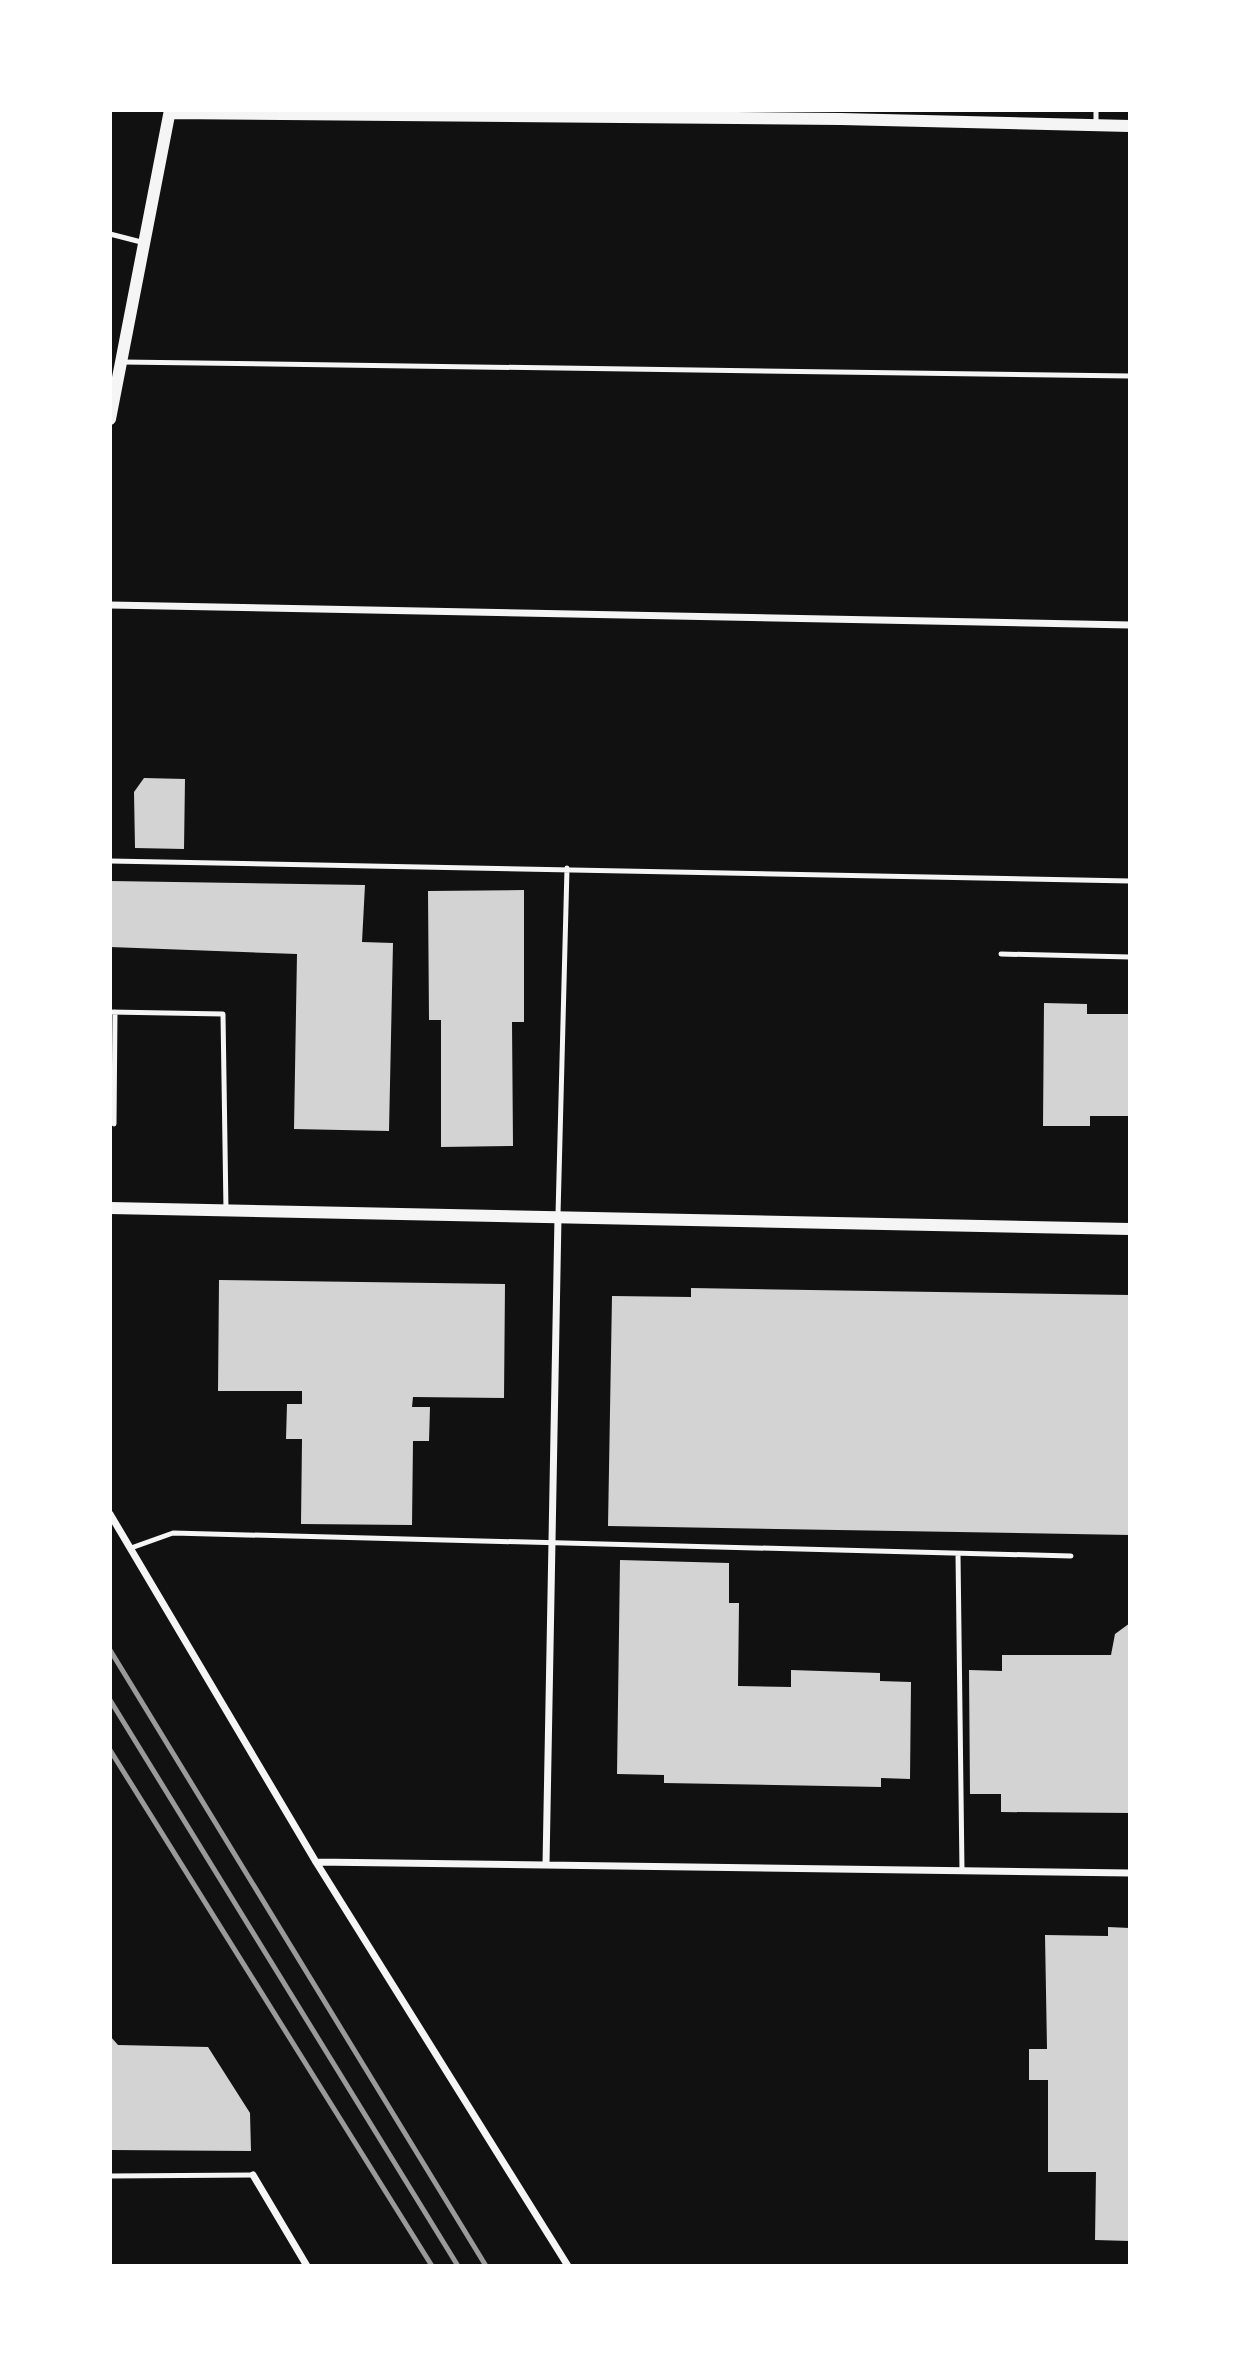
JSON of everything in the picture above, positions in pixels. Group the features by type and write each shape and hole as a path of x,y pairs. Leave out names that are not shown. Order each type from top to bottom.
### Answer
{"street":[{"path":"110,419 170,111 841,115 1130,126"},
{"path":"110,605 1130,625"},
{"path":"110,1208 1130,1229"},
{"path":"546,1865 558,1217"},
{"path":"110,1514 316,1862 568,2266"},
{"path":"316,1862 1130,1873"},
{"path":"253,2175 307,2266"}],"lane":[{"path":"1096,110 1096,125"},
{"path":"110,234 145,243"},
{"path":"121,362 1130,376"},
{"path":"110,860 1130,881"},
{"path":"558,1217 568,868"},
{"path":"1001,954 1130,957"},
{"path":"114,1124 112,1012 223,1014 226,1210"},
{"path":"131,1548 173,1533 1071,1556"},
{"path":"958,1554 962,1871"},
{"path":"110,2176 253,2175"}],"building":[{"path":"144,778 185,779 184,849 135,848 134,792"},
{"path":"110,881 365,885 362,942 393,943 389,1131 294,1129 297,954 110,947"},
{"path":"524,890 524,1022 512,1022 513,1146 441,1147 441,1020 429,1020 428,891"},
{"path":"1044,1003 1087,1004 1087,1014 1130,1014 1130,1116 1090,1116 1090,1126 1043,1126"},
{"path":"219,1280 505,1284 504,1398 413,1397 412,1407 430,1407 429,1441 413,1441 412,1525 301,1524 302,1439 286,1439 287,1404 302,1404 302,1391 218,1391"},
{"path":"691,1288 1130,1295 1130,1535 608,1526 612,1296 691,1297"},
{"path":"620,1560 729,1563 729,1603 739,1603 738,1686 791,1687 791,1670 880,1673 880,1681 911,1682 910,1779 881,1778 881,1787 664,1783 664,1775 617,1774"},
{"path":"1130,1623 1130,1813 1001,1812 1001,1794 970,1794 969,1670 1002,1671 1002,1655 1111,1655 1115,1634"},
{"path":"1108,1927 1130,1928 1130,2241 1095,2240 1096,2172 1048,2172 1048,2080 1029,2080 1029,2049 1047,2049 1045,1935 1108,1936"},
{"path":"110,2036 118,2045 208,2047 250,2113 251,2151 110,2150"}],"railway":[{"path":"110,1650 486,2266"},
{"path":"110,1700 458,2266"},
{"path":"110,1750 432,2266"}]}
